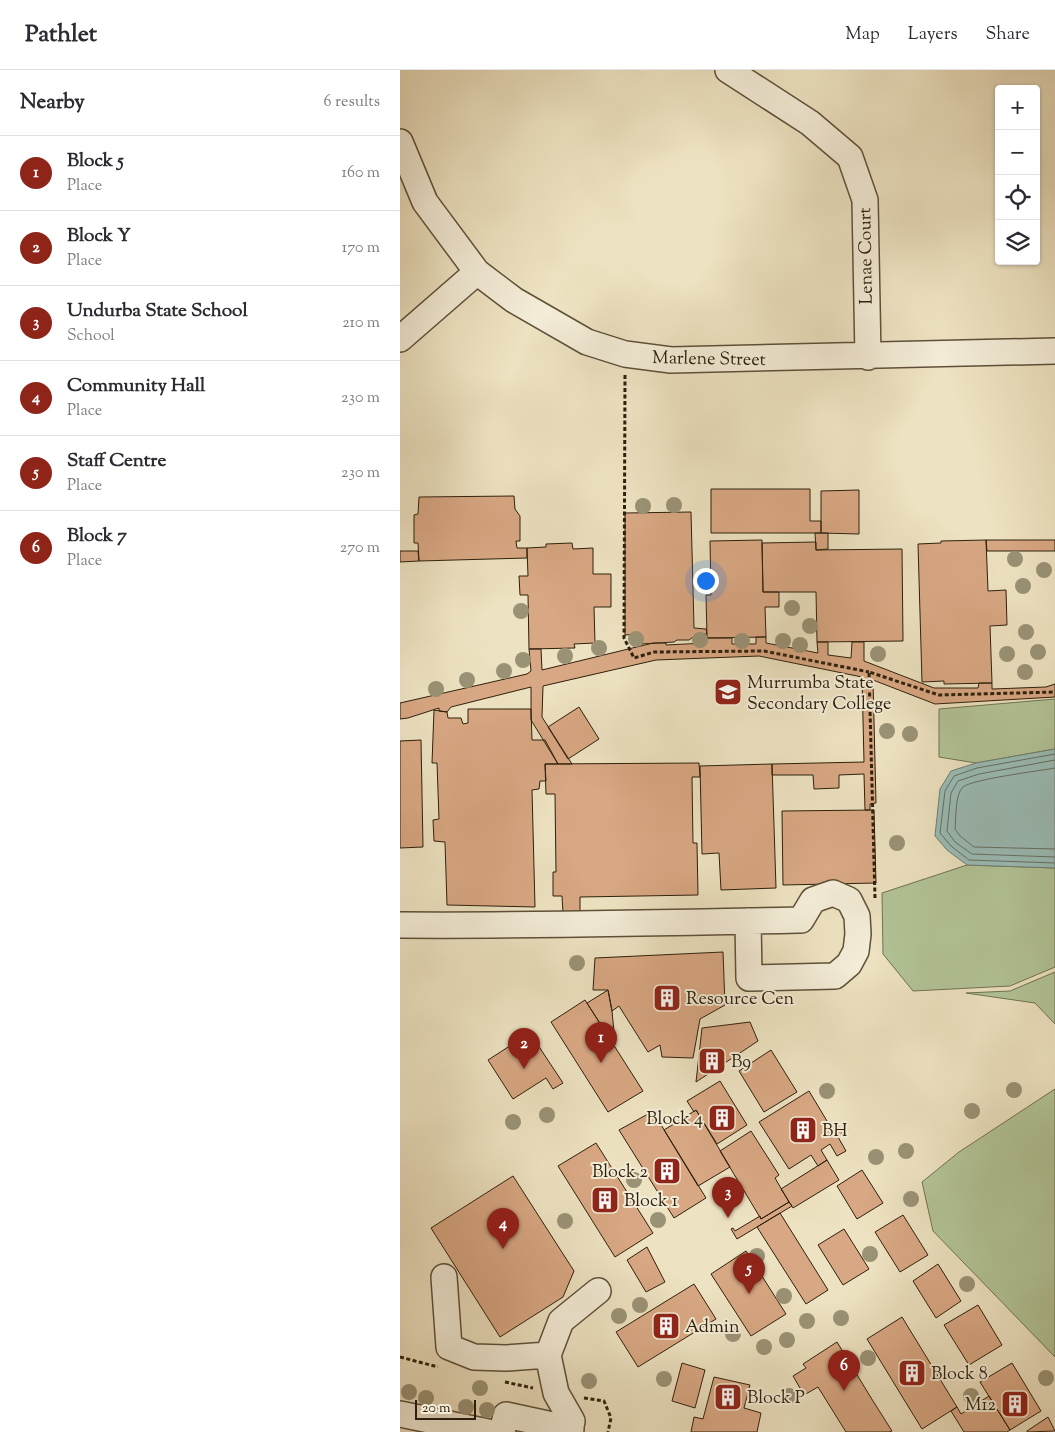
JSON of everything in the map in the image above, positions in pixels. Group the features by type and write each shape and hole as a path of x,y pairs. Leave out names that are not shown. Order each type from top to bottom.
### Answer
{"street":[{"name":"Lenae Court","path":"728,70 810,123 850,157 864,200 868,357"},
{"name":"Marlene Street","path":"400,142 425,202 477,272 514,300 586,342 625,354 671,360 868,357 1055,351"},
{"path":"400,339 477,272"},
{"path":"400,925 527,926 748,921 801,920 813,900 833,893 849,900 856,916 858,934 856,951 849,964 835,976 750,978 748,921"},
{"path":"444,1277 449,1347 474,1357 506,1358 548,1355"},
{"path":"502,1432 506,1416 570,1431 572,1422 556,1393 548,1355 561,1321 598,1291"},
{"path":"400,1414 488,1432"}],"path":[{"path":"625,354 624,638 634,658 654,652 764,651 869,672 939,695 1055,692"},
{"path":"869,672 875,901"},
{"path":"400,1357 443,1368"},
{"path":"500,1381 604,1401 611,1418 608,1432"}],"green space":[{"path":"1055,699 1055,749 976,763 939,757 939,709"},
{"path":"967,865 1055,868 1055,967 1010,986 913,991 883,954 882,893"},
{"path":"1055,972 1055,1024 1035,1003 966,993 1010,991"},
{"path":"1055,1089 1055,1357 933,1231 922,1182 959,1152"}],"water":[{"path":"1055,749 1055,868 967,865 947,850 935,836 940,789 951,771 976,763"}],"building":[{"path":"711,489 810,489 810,521 821,521 821,533 711,533"},
{"path":"859,490 859,534 821,533 821,491"},
{"path":"514,496 515,509 520,516 520,541 516,541 517,548 527,548 527,558 419,561 418,543 414,543 414,515 418,514 419,497"},
{"path":"691,512 694,628 706,629 707,634 696,635 689,640 642,644 641,634 625,635 625,513"},
{"path":"815,533 828,533 828,549 816,550"},
{"path":"762,540 763,592 779,592 779,607 765,607 766,637 707,638 706,595 711,595 710,541"},
{"path":"986,540 988,591 1006,590 1007,625 990,626 992,683 944,684 944,681 922,682 918,544 941,543 941,541"},
{"path":"986,540 1055,540 1055,551 987,551"},
{"path":"816,542 816,550 902,549 903,641 817,642 816,592 763,592 762,543"},
{"path":"572,543 573,549 593,548 593,574 611,574 611,607 594,607 595,643 574,644 575,648 529,649 528,595 520,595 519,576 528,576 527,548 546,547 546,544"},
{"path":"400,551 418,551 419,561 400,562"},
{"path":"756,637 766,637 766,643 818,653 817,642 828,642 828,655 851,658 852,642 864,642 864,661 934,688 978,688 979,683 992,683 992,689 1046,687 1055,684 1055,697 935,704 873,680 876,803 870,804 870,810 865,810 864,774 839,775 839,788 814,789 813,775 772,775 772,764 864,762 862,677 759,656 656,660 543,686 542,717 572,764 558,764 531,720 531,687 451,707 447,712 439,711 439,708 400,719 400,703 527,674 531,671 529,649 541,649 542,670 653,643 666,643 666,645 706,643 707,638 732,638 732,644 756,644"},
{"path":"579,707 599,739 568,759 548,727"},
{"path":"468,709 531,709 532,740 545,740 558,764 545,764 546,781 540,781 539,789 532,790 535,907 447,905 445,842 434,841 433,820 439,819 437,763 432,763 434,710 447,712 448,718 461,718 463,724 468,723"},
{"path":"421,740 423,847 400,848 400,741"},
{"path":"699,763 700,777 692,777 693,843 697,843 698,895 580,897 580,913 563,913 562,896 553,896 553,872 556,872 555,794 546,794 545,764"},
{"path":"772,764 776,888 721,890 719,853 702,854 700,766"},
{"path":"874,810 876,883 783,885 782,811"},
{"name":"Resource Cen","path":"723,952 725,1005 700,1019 693,1058 662,1057 660,1045 648,1052 619,1006 612,1011 608,990 593,990 595,958"},
{"path":"608,990 614,1032 608,1036 587,1003"},
{"path":"585,1000 643,1091 608,1112 551,1022"},
{"name":"B9","path":"750,1022 758,1041 696,1082 702,1028"},
{"path":"530,1033 563,1083 553,1089 546,1078 513,1099 488,1060"},
{"path":"771,1050 797,1092 764,1112 739,1071"},
{"name":"Block 4","path":"720,1081 747,1125 717,1144 696,1110 694,1112 687,1101"},
{"name":"BH","path":"809,1091 830,1126 836,1122 843,1134 838,1137 846,1151 837,1156 830,1144 821,1150 827,1160 818,1166 811,1155 789,1169 759,1122"},
{"path":"696,1110 730,1167 698,1186 664,1130"},
{"name":"Block 2","path":"648,1114 655,1115 706,1198 674,1218 619,1130"},
{"path":"751,1131 779,1175 775,1178 789,1202 761,1219 720,1151"},
{"name":"Block 1","path":"596,1143 653,1233 615,1257 558,1166"},
{"path":"827,1160 839,1180 793,1208 781,1189"},
{"path":"862,1170 883,1203 857,1219 837,1186"},
{"path":"513,1176 574,1271 563,1297 500,1337 431,1228"},
{"path":"789,1202 792,1206 737,1239 731,1229 733,1228 735,1231 760,1216 761,1219"},
{"path":"780,1213 828,1290 806,1304 757,1227"},
{"path":"903,1215 928,1255 900,1272 875,1232"},
{"path":"844,1229 869,1269 843,1285 818,1245"},
{"path":"647,1247 665,1282 646,1292 627,1260"},
{"path":"746,1251 786,1314 751,1336 711,1274"},
{"path":"938,1264 961,1301 936,1318 913,1281"},
{"name":"Admin","path":"694,1284 716,1319 638,1367 616,1332"},
{"path":"978,1305 1002,1345 969,1365 944,1325"},
{"name":"Block 8","path":"902,1317 957,1407 922,1429 867,1339"},
{"path":"837,1342 892,1431 846,1432 818,1387 804,1395 793,1376 806,1368 803,1364"},
{"path":"682,1363 705,1370 695,1408 672,1401"},
{"name":"M12","path":"1012,1363 1041,1411 1010,1430 980,1382"},
{"name":"Block P","path":"714,1377 750,1385 744,1408 761,1413 757,1432 691,1432 694,1417 703,1419"},
{"path":"989,1396 1010,1430 1007,1432 964,1432 951,1411 957,1407 961,1414"},
{"path":"1048,1417 1055,1431 1027,1432 1027,1431"}],"place":[{"name":"Murrumba State Secondary College","path":"728,692"},
{"name":"Resource Cen","path":"667,998"},
{"name":"B9","path":"712,1061"},
{"name":"Block 5","path":"601,1063"},
{"name":"Block Y","path":"524,1069"},
{"name":"Block 4","path":"722,1118"},
{"name":"BH","path":"803,1130"},
{"name":"Block 2","path":"667,1171"},
{"name":"Block 1","path":"605,1200"},
{"name":"Undurba State School","path":"728,1218"},
{"name":"Community Hall","path":"503,1249"},
{"name":"Staff Centre","path":"749,1294"},
{"name":"Admin","path":"666,1326"},
{"name":"Block 8","path":"912,1373"},
{"name":"Block 7","path":"844,1391"},
{"name":"Block P","path":"728,1397"},
{"name":"M12","path":"1015,1404"}]}
